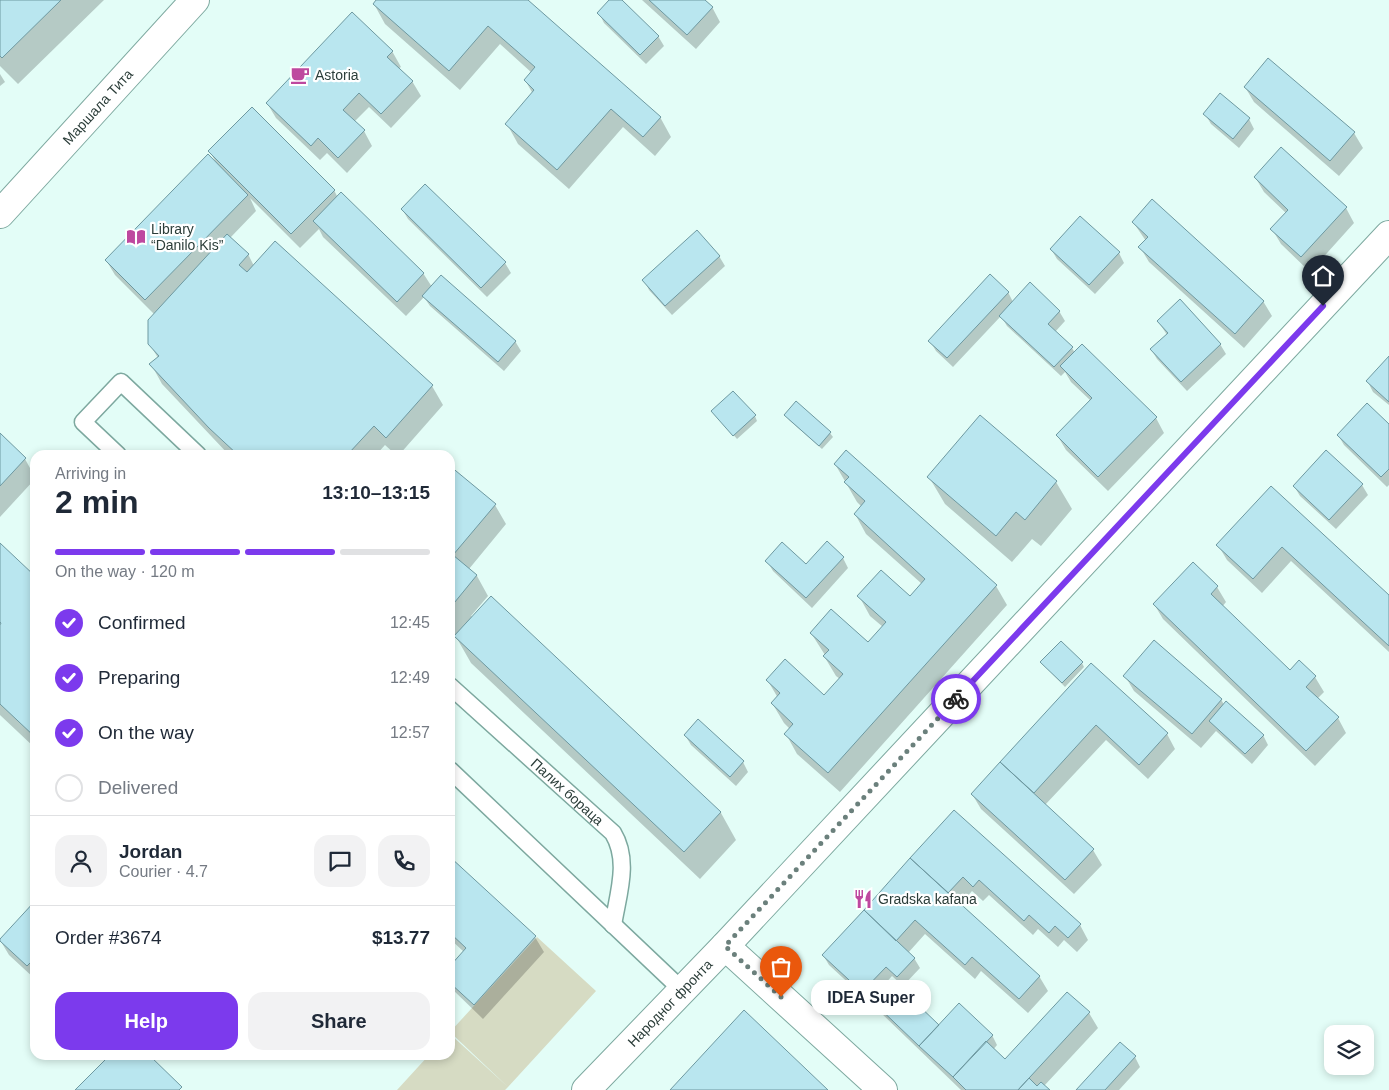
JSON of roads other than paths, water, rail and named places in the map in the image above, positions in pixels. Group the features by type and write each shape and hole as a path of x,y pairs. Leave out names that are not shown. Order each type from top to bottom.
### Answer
{"street":[{"name":"Маршала Тита","path":"0,214 196,0"},
{"name":"Народног фронта","path":"586,1090 725,946 1389,235"},
{"path":"725,946 883,1090"}],"lane":[{"path":"113,450 83,422 121,382 193,450"},
{"name":"Палих бораца","path":"455,691 613,833 620,844 622,869 613,924"},
{"path":"455,775 682,990"}],"place":[{"name":"Astoria","path":"300,75"},
{"name":"Library “Danilo Kis”","path":"136,237"},
{"name":"Gradska kafana","path":"863,899"},
{"name":"IDEA Super","path":"781,997"}]}
